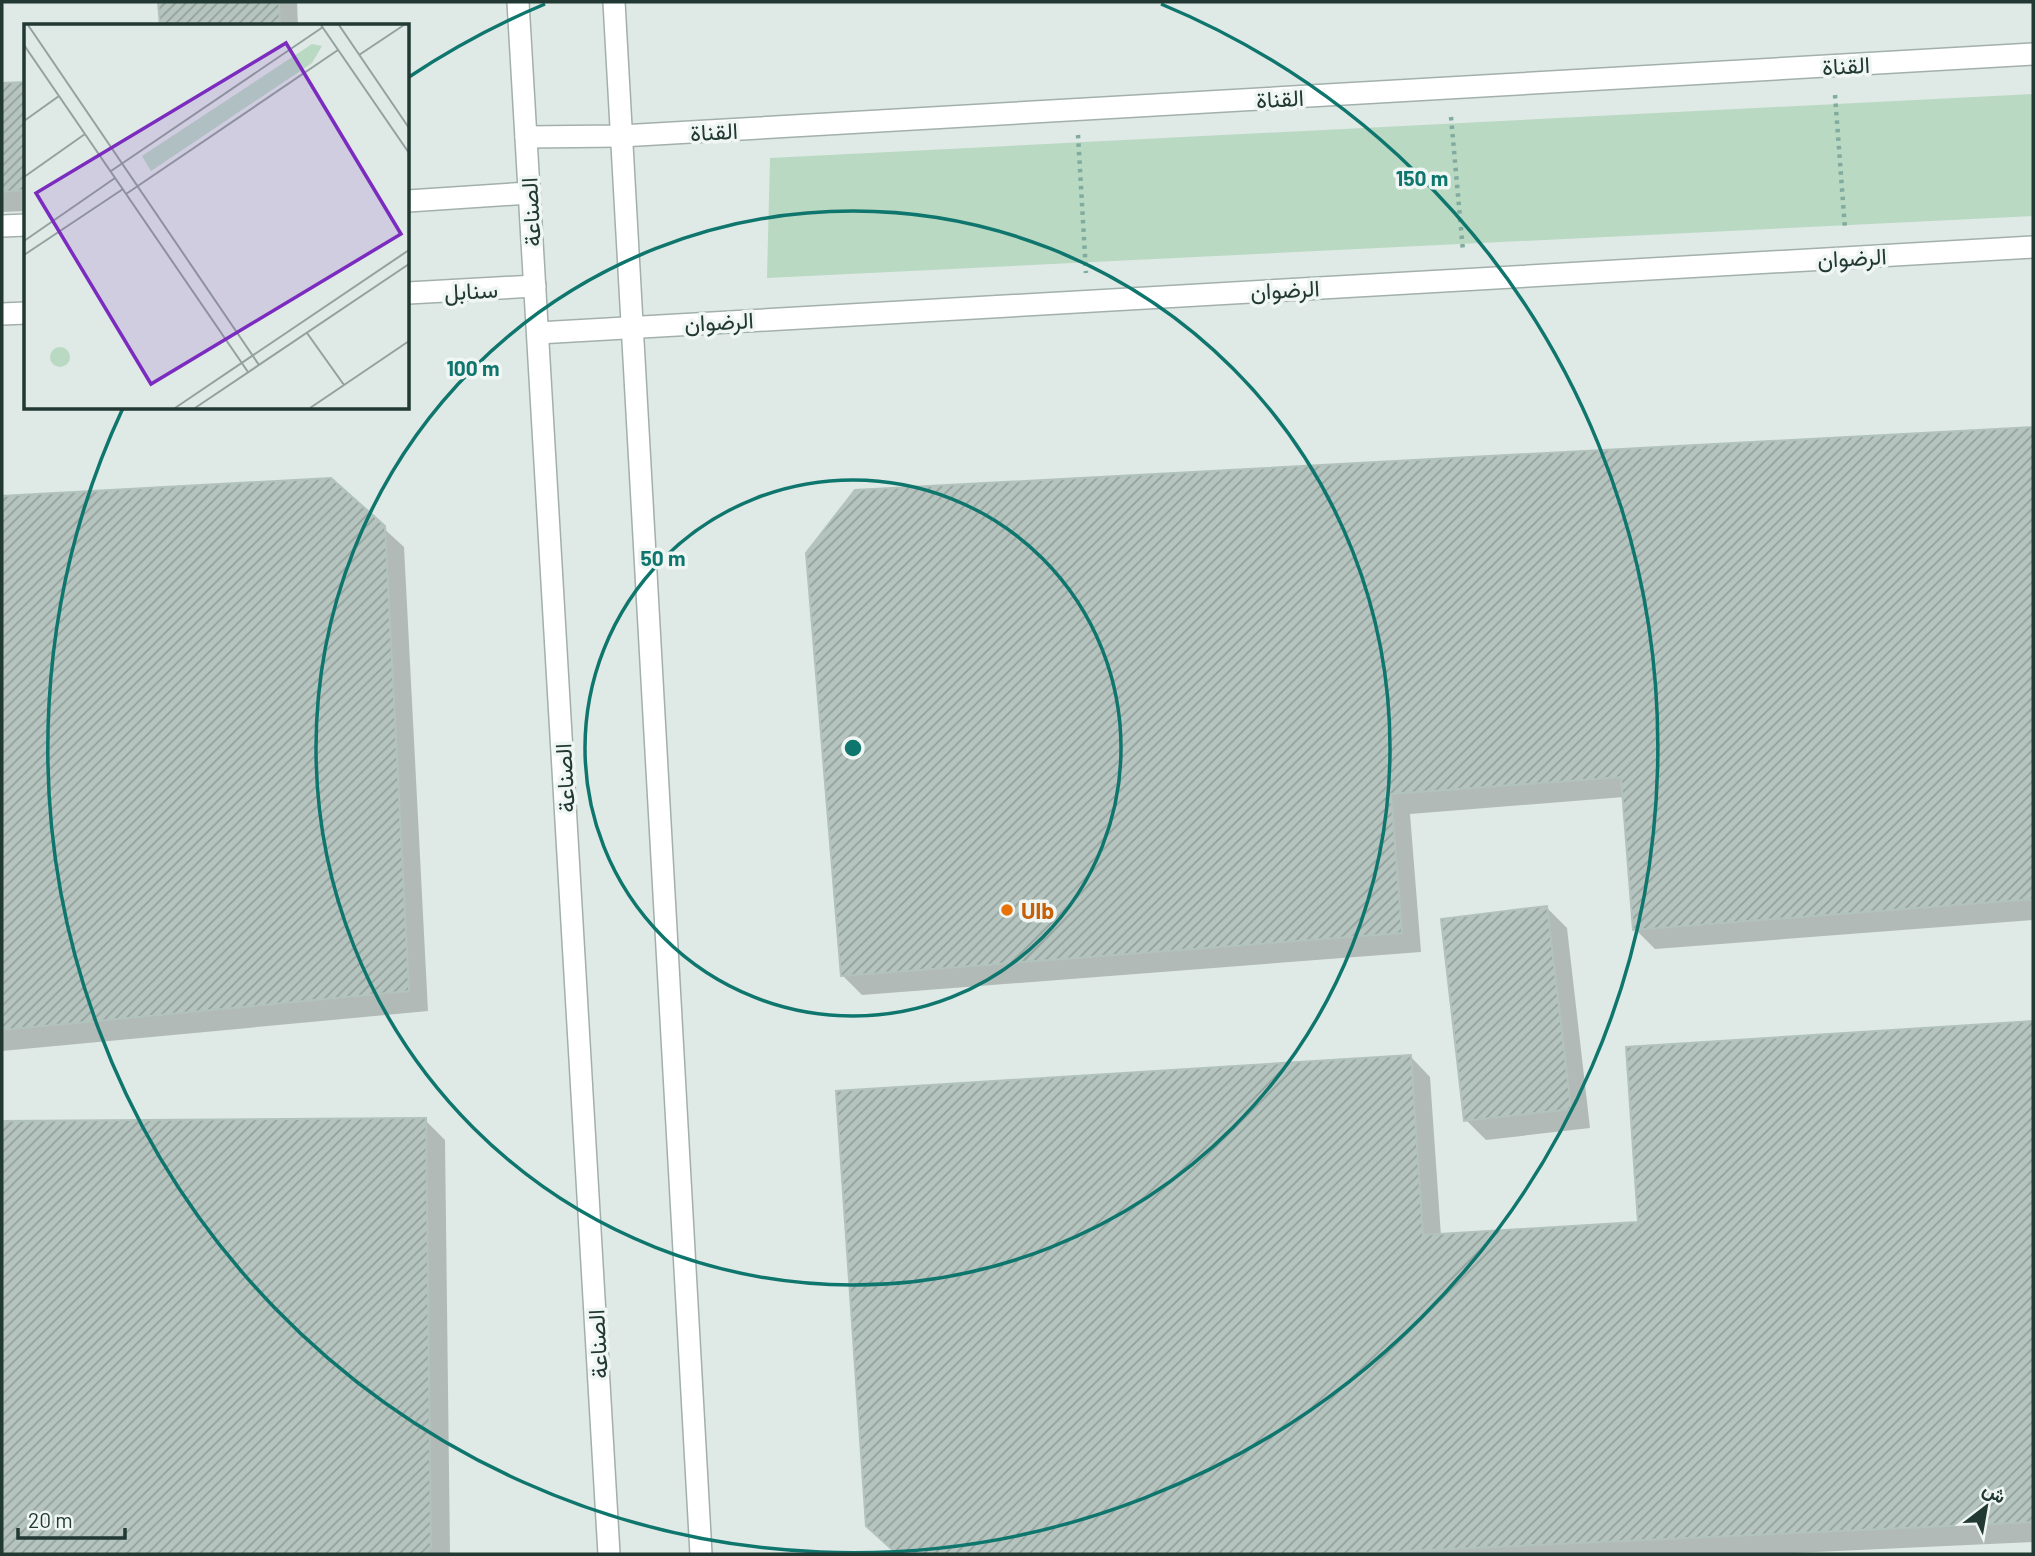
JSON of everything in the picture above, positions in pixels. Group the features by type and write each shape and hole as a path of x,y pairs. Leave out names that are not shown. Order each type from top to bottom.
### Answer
{"street":[{"name":"الصناعة","path":"518,2 610,1554"},
{"path":"614,2 701,1554"},
{"name":"القناة","path":"526,136 621,136 2033,54"},
{"path":"410,201 529,193"},
{"path":"2,226 24,225"},
{"name":"الرضوان","path":"538,333 2033,247"},
{"name":"سنابل","path":"410,293 535,286"},
{"path":"2,314 24,313"}],"path":[{"path":"1833,66 1847,258"},
{"path":"1449,88 1465,279"},
{"path":"1076,110 1088,300"}],"green space":[{"path":"2033,94 2033,216 767,278 770,158"}],"building":[{"path":"158,2 279,2 280,24 160,24"},
{"path":"24,82 24,190 2,192 2,83"},
{"path":"2033,427 2033,899 1633,930 1621,777 1391,794 1402,933 841,976 806,553 855,490"},
{"path":"331,478 385,526 409,991 2,1030 2,496"},
{"path":"1547,906 1571,1109 1464,1121 1441,919"},
{"path":"2033,1021 2033,1522 1341,1554 897,1554 866,1526 836,1091 1411,1055 1423,1235 1638,1222 1626,1047"},
{"path":"426,1118 431,1547 426,1554 2,1554 2,1121"}],"place":[{"name":"Ulb","path":"1007,910"}]}
